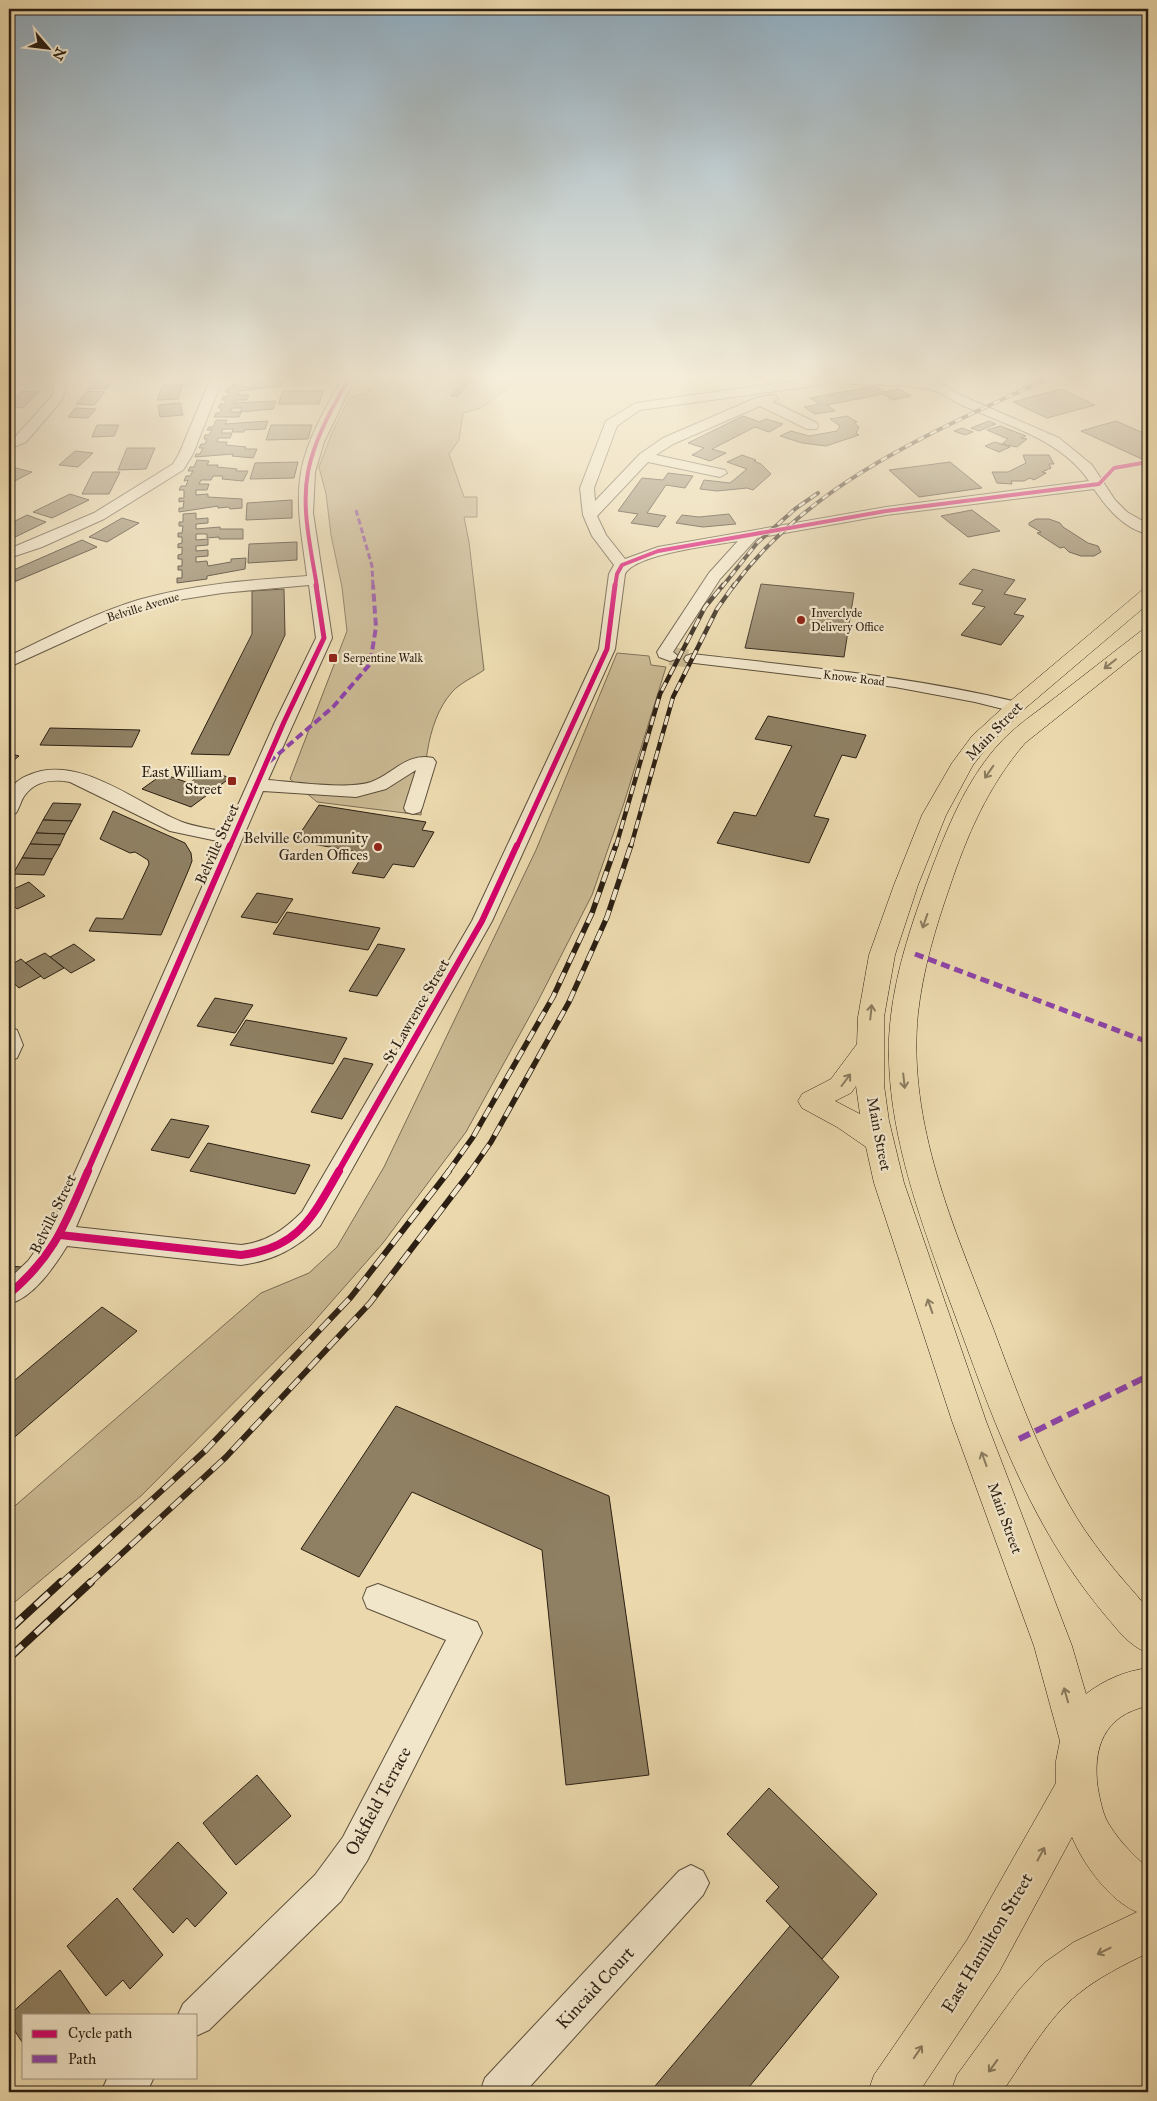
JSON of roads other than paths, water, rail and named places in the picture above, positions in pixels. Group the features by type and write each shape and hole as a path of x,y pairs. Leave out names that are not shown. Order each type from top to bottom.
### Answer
{"highway":[{"name":"Main Street","path":"1080,1742 1053,1646 969,1421 901,1223 879,1141 870,1085 869,1047 873,1000 882,955 926,834 942,798 963,763 980,742 1015,707 1148,595"},
{"name":"Main Street","path":"1148,635 1017,738 1002,754 977,791 956,833 917,948 910,974 902,1035 906,1099 921,1171 947,1249 1016,1433 1056,1516 1107,1586 1148,1635"},
{"path":"869,1047 841,1086 812,1101 848,1120 879,1141"},
{"path":"1148,1687 1130,1690 1112,1699 1098,1711 1086,1726 1080,1742 1075,1766 1076,1788 1082,1811 1092,1835 1107,1857 1125,1877 1148,1895"},
{"name":"East Hamilton Street","path":"891,2092 983,1956 1076,1788"},
{"path":"974,2092 1035,2006 1060,1979 1090,1958 1148,1930"}],"street":[{"path":"9,554 37,544 99,516 160,478"},
{"name":"Belville Street","path":"9,1294 31,1276 47,1259 60,1235 232,839 324,638 306,513 308,478"},
{"path":"591,478 587,488 590,515 599,536 622,565 658,551 752,535 950,502 1099,484"},
{"path":"590,515 625,478"},
{"path":"1095,478 1110,503 1122,515 1148,530"},
{"path":"670,656 665,652 714,576 752,535"},
{"name":"St Lawrence Street","path":"60,1235 241,1255 255,1254 285,1242 311,1219 482,921 607,649 617,574 622,565"},
{"name":"Belville Avenue","path":"9,662 99,620 163,598 209,589 317,580"},
{"name":"Knowe Road","path":"692,659 882,681 969,695 1015,707"},
{"path":"256,785 356,792 379,784 412,764 427,762 413,808"},
{"path":"9,809 20,789 34,779 48,774 67,774 177,827 232,839"},
{"path":"9,1035 12,1045 9,1053"},
{"name":"Oakfield Terrace","path":"198,2015 328,1888 354,1849 466,1633 378,1598"},
{"name":"Kincaid Court","path":"499,2092 691,1883"},
{"path":"120,2092 134,2078"}],"tunnel":[{"path":"670,656 692,659"}],"railway":[{"path":"733,587 764,550 798,518 853,478"},
{"path":"722,587 757,543 795,509 818,493"},
{"path":"616,846 660,694 705,607 723,585"},
{"path":"631,846 673,697 717,609 734,585"},
{"path":"448,1172 473,1137 553,997 592,913 616,845"},
{"path":"470,1172 491,1142 569,1002 607,917 631,845"},
{"path":"60,1584 206,1450 351,1297 449,1171"},
{"path":"89,1584 226,1457 370,1303 471,1171"},
{"path":"9,1630 61,1582"},
{"path":"9,1658 91,1582"}],"place":[{"name":"Inverclyde Delivery Office","path":"801,620"},
{"name":"Serpentine Walk","path":"333,658"},
{"name":"East William Street","path":"232,781"},
{"name":"Belville Community Garden Offices","path":"378,847"}]}
